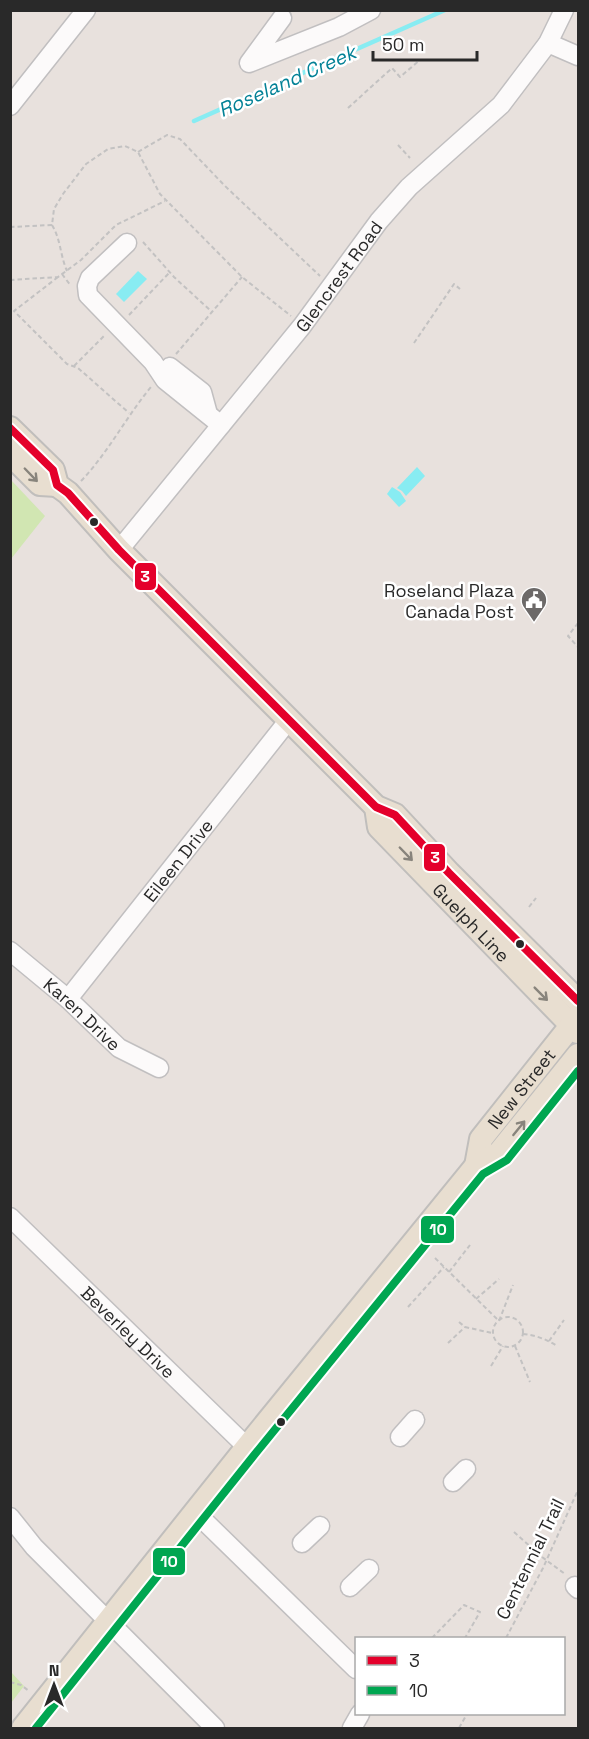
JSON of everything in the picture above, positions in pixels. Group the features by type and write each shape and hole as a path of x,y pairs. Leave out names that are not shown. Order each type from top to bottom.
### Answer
{"main road":[{"name":"Guelph Line","path":"10,428 53,470 62,489 119,550 288,721 376,807 395,815 449,873 579,1001"},
{"name":"Guelph Line","path":"10,454 40,484 62,489"},
{"name":"Guelph Line","path":"376,807 379,827 576,1025"},
{"name":"New Street","path":"476,1166 481,1139 576,1025"},
{"name":"New Street","path":"23,1728 247,1447 476,1166 499,1153 579,1055"}],"street":[{"path":"10,106 87,10"},
{"path":"282,18 249,63 339,27 370,10"},
{"name":"Glencrest Road","path":"119,550 215,420 303,326 379,221 409,187 501,105 548,43 564,10"},
{"path":"548,43 579,56"},
{"path":"133,239 90,278 87,286 88,295 162,369 165,380 215,420"},
{"name":"Eileen Drive","path":"68,999 288,721"},
{"name":"Karen Drive","path":"10,951 68,999 119,1048 159,1068"},
{"name":"Beverley Drive","path":"10,1217 247,1447"},
{"path":"400,1437 415,1420"},
{"path":"453,1482 466,1469"},
{"path":"195,1512 355,1667"},
{"path":"10,1517 33,1547 215,1728"},
{"path":"302,1543 320,1526"},
{"path":"350,1587 369,1569"}],"path":[{"path":"348,108 392,68 400,77 420,60"},
{"path":"138,152 167,135 180,139 296,255 332,286"},
{"path":"398,145 410,158"},
{"path":"67,271 61,257 58,236 52,225 54,209 86,164 108,149 125,146 138,152 160,194 242,277 303,326"},
{"path":"129,413 78,368 67,364 14,311 81,260 116,225 166,200"},
{"path":"10,227 52,225"},
{"path":"133,239 212,312"},
{"path":"10,280 58,277"},
{"path":"62,489 99,460 129,413 154,384 162,369 242,277"},
{"path":"414,343 454,284 460,289"},
{"path":"426,313 431,317"},
{"path":"579,623 568,636 579,647"},
{"path":"529,907 536,898"},
{"path":"448,1272 470,1245"},
{"path":"435,1258 499,1321"},
{"path":"408,1307 444,1267"},
{"path":"477,1299 499,1279"},
{"path":"499,1321 513,1318 520,1325 523,1334 515,1346 503,1346 494,1334 499,1321 513,1285"},
{"path":"549,1341 564,1320"},
{"path":"459,1322 465,1327 494,1334"},
{"path":"448,1343 465,1327"},
{"path":"523,1334 549,1341 557,1346"},
{"path":"491,1366 503,1346"},
{"path":"515,1346 530,1382"},
{"name":"Centennial Trail","path":"507,1637 522,1610 579,1490"},
{"path":"514,1532 566,1574 577,1587"},
{"path":"433,1637 464,1605 480,1612 466,1637"},
{"path":"10,1682 21,1684 43,1703"}],"green space":[{"path":"11,480 45,516 11,559"},
{"path":"11,1672 24,1686 11,1703"}],"water":[{"path":"138,271 147,279 124,302 116,294"},
{"path":"417,467 425,476 406,496 397,488"},
{"path":"392,487 400,492 406,501 399,507 387,494"}],"waterway":[{"name":"Roseland Creek","path":"194,121 445,10"}],"transit line":[{"name":"3","path":"10,428 53,470 57,485 68,493 119,550 376,807 395,815 449,873 578,1001"},
{"name":"10","path":"36,1728 483,1174 507,1160 578,1071"}],"place":[{"name":"Roseland Plaza Canada Post","path":"534,623"}]}
